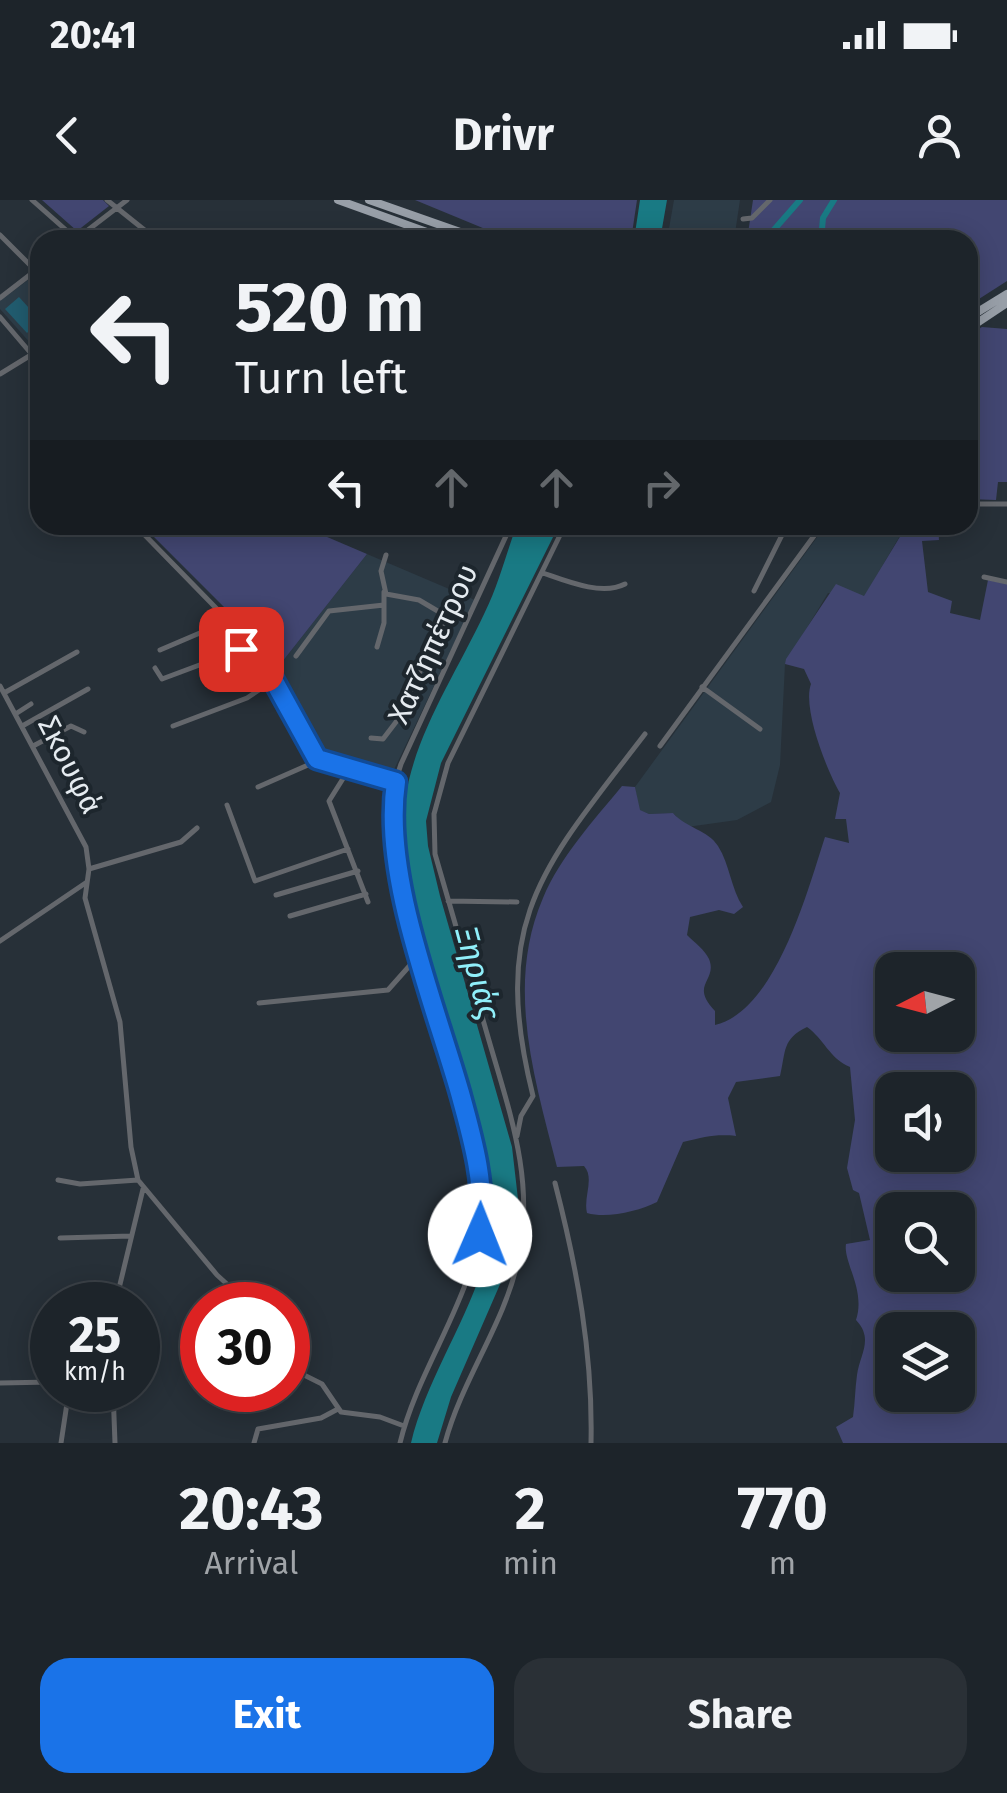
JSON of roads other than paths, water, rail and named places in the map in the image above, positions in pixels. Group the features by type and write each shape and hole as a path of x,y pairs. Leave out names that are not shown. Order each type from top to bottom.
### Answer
{"main road":[{"path":"338,200 420,230"},
{"path":"370,200 455,230"},
{"path":"978,312 1007,294"},
{"path":"978,322 1007,303"}],"street":[{"path":"32,200 64,230"},
{"path":"107,200 144,230"},
{"path":"88,230 127,200"},
{"path":"744,219 752,218 770,200"},
{"path":"0,235 30,261"},
{"path":"0,298 30,274"},
{"path":"0,318 30,352"},
{"path":"0,374 30,355"},
{"path":"978,504 1007,504"},
{"path":"146,535 252,645 313,755 322,762 396,782 393,844 474,1140 482,1211 478,1246 468,1278 400,1443"},
{"name":"Χατζηπέτρου","path":"396,782 507,535"},
{"path":"445,1443 461,1394 507,1295 518,1260 525,1198 517,1139 432,834 443,777 560,535"},
{"path":"754,592 781,535"},
{"path":"660,746 815,535"},
{"path":"377,647 382,633 381,570 386,555"},
{"path":"543,573 571,583 608,589 625,584"},
{"path":"984,577 1007,582"},
{"path":"371,738 383,740 396,722 444,621 441,612 425,603 384,592"},
{"path":"296,656 329,611 384,605"},
{"path":"160,650 228,620"},
{"path":"155,668 162,679 252,645"},
{"path":"4,692 76,652"},
{"path":"172,726 247,698 274,679"},
{"name":"Σκουφά","path":"0,686 35,745 86,847 89,870"},
{"path":"702,687 760,729"},
{"path":"24,725 88,689"},
{"path":"17,713 31,704"},
{"path":"35,745 71,726 84,732"},
{"path":"517,1139 520,1116 533,1096 519,1038 515,990 522,934 531,904 549,863 565,839 645,734"},
{"path":"258,787 308,764 344,775"},
{"path":"290,916 367,898 329,801 349,769"},
{"path":"228,805 255,881 348,849"},
{"path":"197,828 180,842 89,870 87,907 120,1022 131,1147 138,1180 223,1282"},
{"path":"276,895 358,870"},
{"path":"0,941 87,882"},
{"path":"448,901 517,902"},
{"path":"259,1003 388,990 420,954"},
{"path":"58,1180 80,1184 138,1180"},
{"path":"555,1182 584,1323 590,1367 591,1443"},
{"path":"120,1282 143,1189"},
{"path":"60,1238 131,1236"},
{"path":"310,1378 322,1384 338,1409"},
{"path":"0,1383 30,1382"},
{"path":"254,1443 256,1431 262,1427 320,1418 338,1409 404,1426"},
{"path":"60,1443 65,1412"},
{"path":"114,1412 115,1443"}],"waterway":[{"path":"774,230 800,200"},
{"path":"822,230 823,218 834,200"}],"water label":[{"name":"Ξηριάς","path":"478,973"}]}
